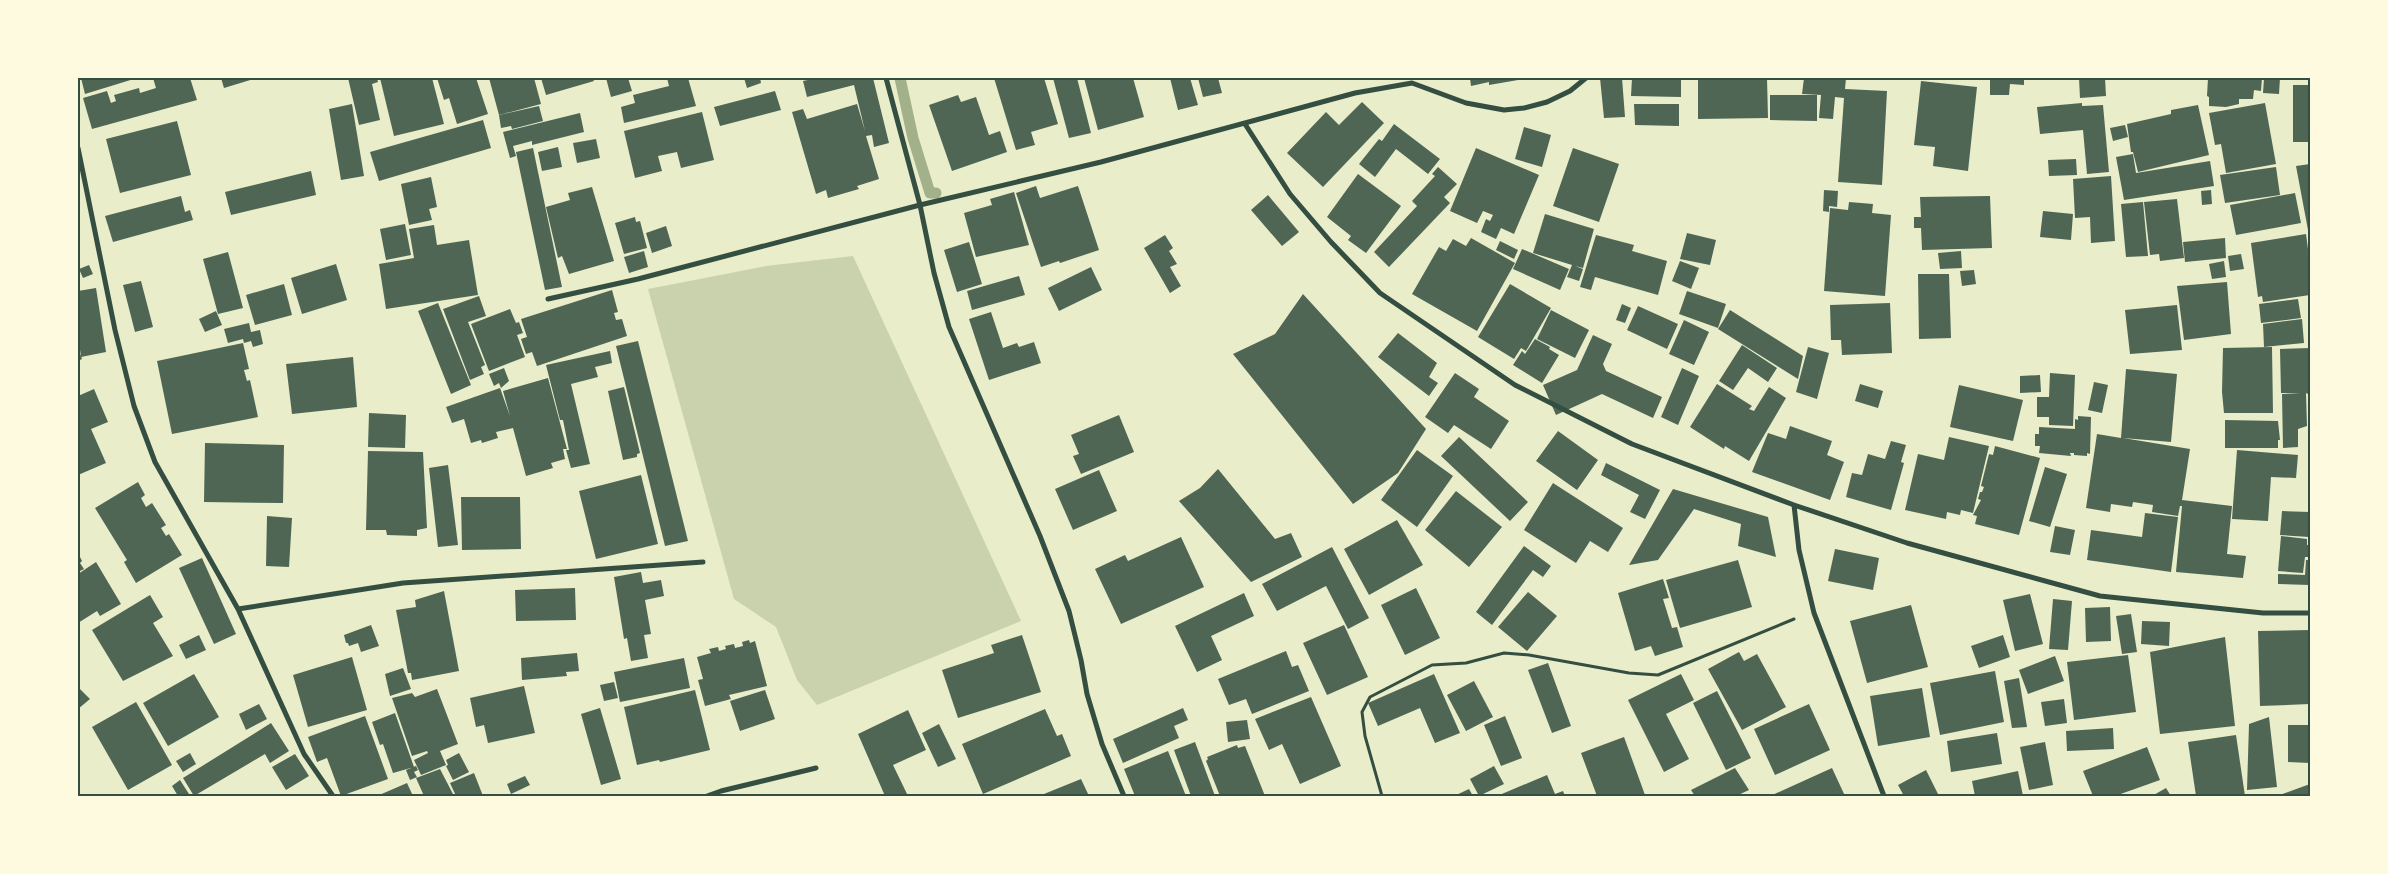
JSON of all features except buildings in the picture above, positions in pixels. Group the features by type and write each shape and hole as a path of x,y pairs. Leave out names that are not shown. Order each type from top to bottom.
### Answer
{"street":[{"path":"886,78 920,205 934,272 949,327 1040,536 1069,611 1081,660 1086,694 1102,744 1124,796"},
{"path":"548,298 638,278 920,205 1101,162 1354,93 1412,84 1466,103 1504,110 1524,108 1547,102 1570,91 1586,78"},
{"path":"1245,124 1290,194 1331,242 1380,293 1515,385 1632,444 1794,505 1907,543 2100,596 2263,613 2310,612"},
{"path":"78,148 115,330 134,406 155,462 238,609 304,754 333,796"},
{"path":"1794,505 1799,550 1814,613 1884,796"},
{"path":"238,609 403,583 703,562"},
{"path":"707,796 816,768"}],"path":[{"path":"1382,796 1365,736 1362,712 1370,697 1432,665 1466,663 1504,653 1538,656 1629,673 1658,675 1758,632 1814,613"}],"green space":[{"path":"853,256 1021,621 817,705 797,680 776,627 734,599 648,289 766,266"}],"waterway":[{"path":"900,78 913,138 930,193 936,193"}]}
